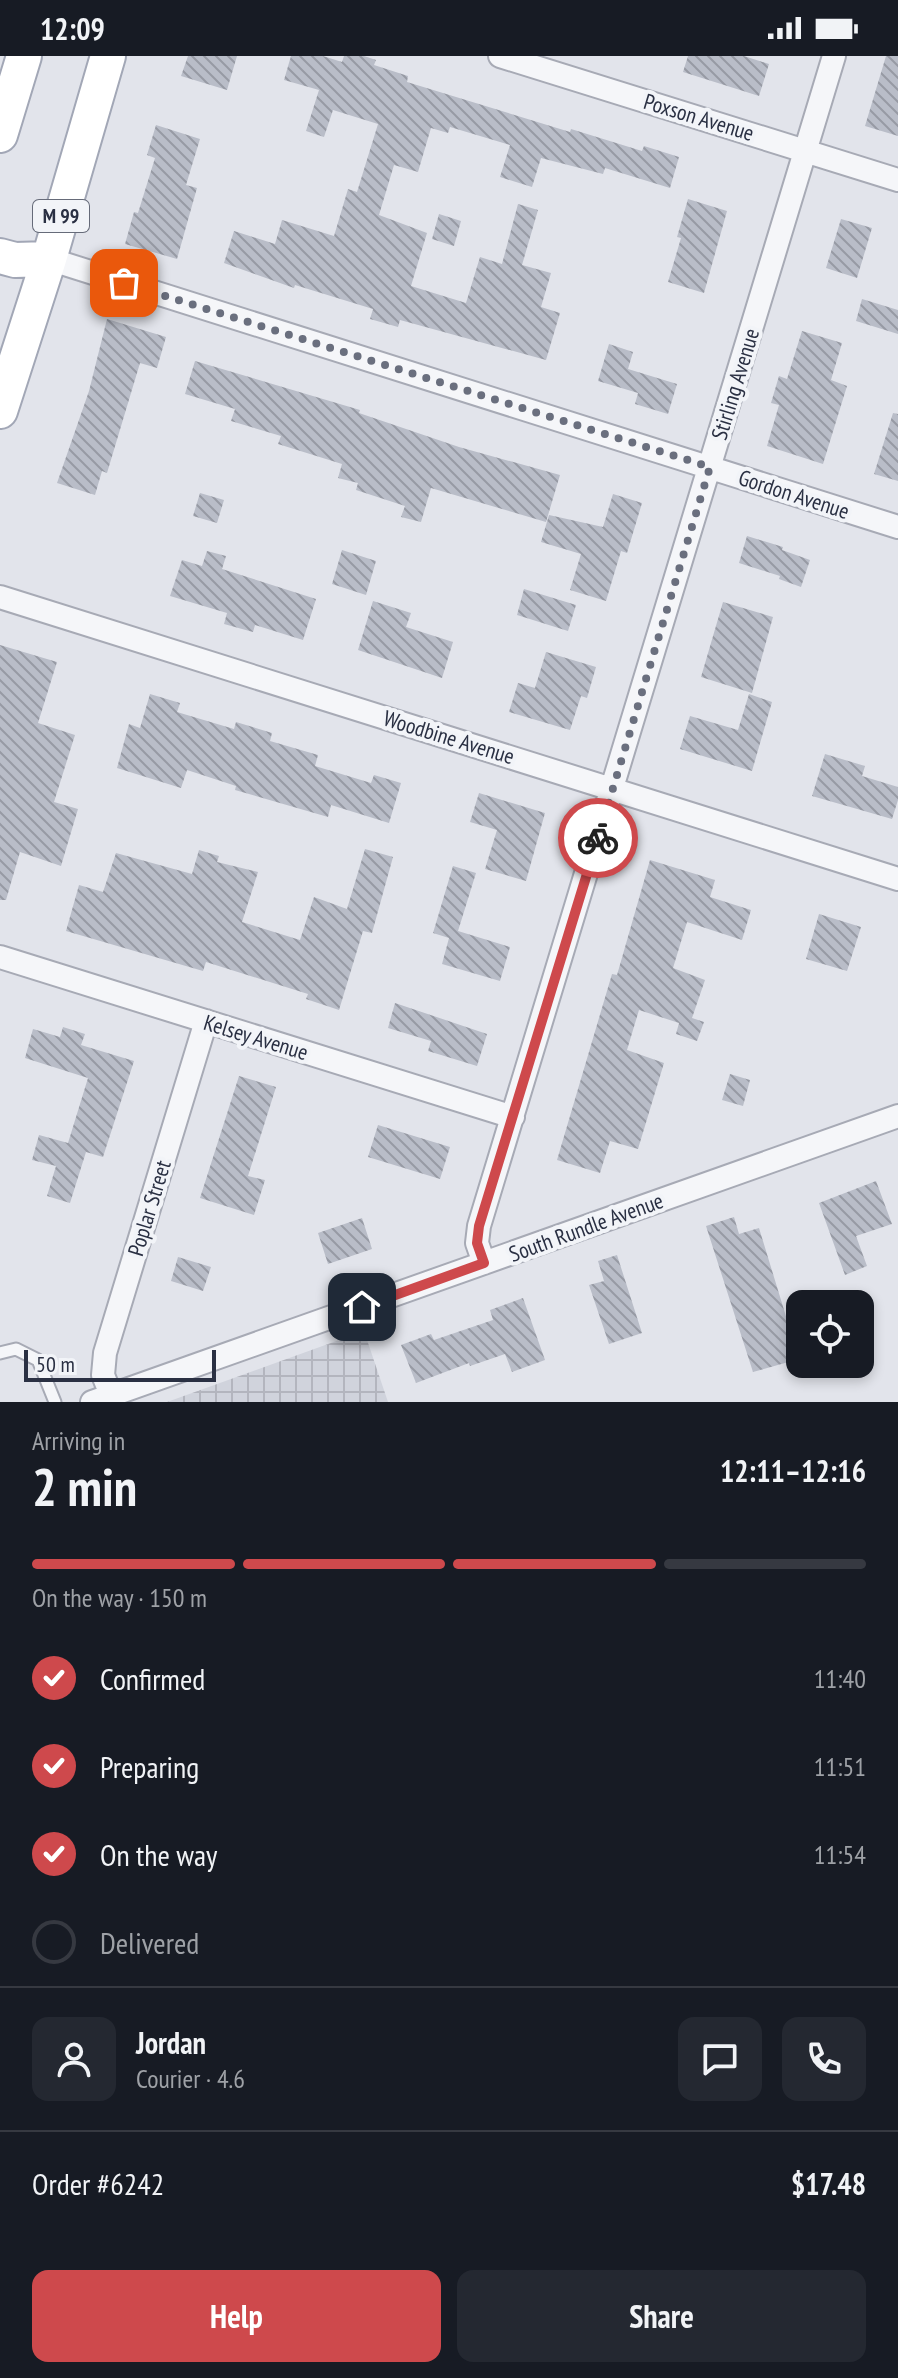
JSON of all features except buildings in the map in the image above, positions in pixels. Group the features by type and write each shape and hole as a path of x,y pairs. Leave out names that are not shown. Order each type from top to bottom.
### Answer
{"main road":[{"path":"0,135 24,56"},
{"name":"M 99","path":"0,411 49,259 108,56"},
{"path":"0,256 15,260 49,259"}],"street":[{"name":"Poxson Avenue","path":"500,56 898,180"},
{"name":"Stirling Avenue","path":"484,1263 477,1243 479,1226 834,56"},
{"name":"Gordon Avenue","path":"49,259 898,527"},
{"name":"Woodbine Avenue","path":"0,597 898,879"},
{"name":"Kelsey Avenue","path":"0,957 513,1117"},
{"name":"Poplar Street","path":"101,1399 105,1353 206,1021"},
{"name":"South Rundle Avenue","path":"101,1399 898,1116"}],"lane":[{"path":"0,1353 16,1349 38,1360 55,1402"}],"shaded area":[{"path":"364,1331 388,1402 167,1402"}],"way so far":[{"path":"124,283 710,467 598,838"}],"route":[{"path":"362,1307 484,1263 477,1243 479,1226 598,838"}]}
